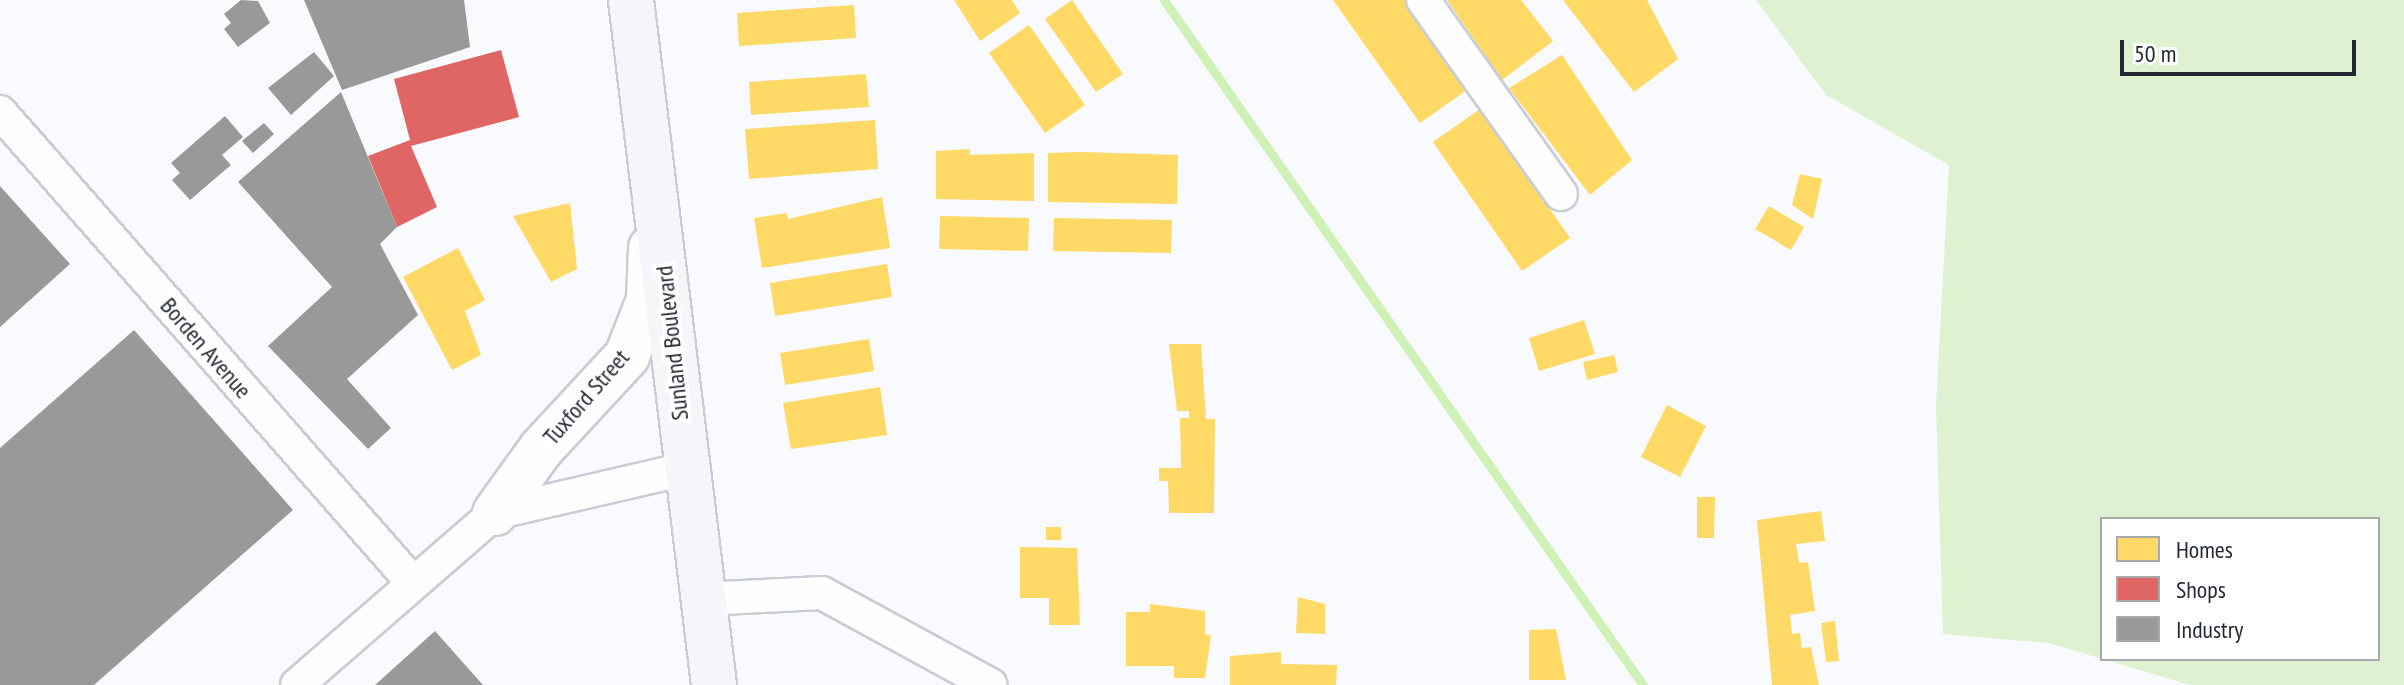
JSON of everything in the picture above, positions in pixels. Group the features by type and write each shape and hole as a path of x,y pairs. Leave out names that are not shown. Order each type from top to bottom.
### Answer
{"main road":[{"name":"Sunland Boulevard","path":"631,0 714,685"}],"street":[{"path":"1423,0 1561,194"},
{"name":"Borden Avenue","path":"0,112 413,583"},
{"name":"Tuxford Street","path":"297,685 495,513 541,449 627,356 649,300 653,174"},
{"name":"Tuxford Street","path":"495,513 592,485 686,469"},
{"path":"702,599 822,593 991,685"}],"green space":[{"path":"1756,0 2404,0 2404,685 2190,685 2110,661 2380,661 2380,517 2100,517 2100,658 2049,643 1943,634 1936,406 1949,165 1826,95"}],"building: Homes":[{"path":"954,0 1012,0 1020,13 980,41"},
{"path":"1072,0 1123,74 1096,92 1045,19"},
{"path":"1333,0 1410,0 1467,90 1420,123"},
{"path":"1447,0 1521,0 1553,41 1502,80"},
{"path":"1563,0 1647,0 1678,59 1634,92"},
{"path":"854,5 856,38 739,46 737,13"},
{"path":"1029,25 1085,105 1045,133 989,53"},
{"path":"1562,55 1632,160 1590,195 1509,88"},
{"path":"866,74 869,107 751,115 749,82"},
{"path":"1480,109 1570,238 1522,271 1433,142"},
{"path":"875,120 878,169 749,179 745,129"},
{"path":"970,149 970,155 1034,153 1034,201 936,199 936,151"},
{"path":"1048,153 1178,155 1177,204 1048,202"},
{"path":"1800,174 1822,179 1813,219 1792,205"},
{"path":"882,197 890,248 762,268 754,218 787,213 788,219"},
{"path":"570,203 577,269 551,282 513,216"},
{"path":"1769,206 1804,227 1791,250 1755,229"},
{"path":"940,216 1029,218 1028,251 939,249"},
{"path":"1054,218 1172,220 1171,253 1053,251"},
{"path":"458,248 485,300 465,311 481,355 452,370 403,277"},
{"path":"887,264 892,297 775,316 770,283"},
{"path":"1584,320 1595,354 1539,371 1529,338"},
{"path":"869,339 874,371 785,385 780,353"},
{"path":"1169,344 1201,344 1206,419 1215,419 1214,513 1169,513 1168,481 1159,481 1159,468 1181,468 1180,418 1189,418 1189,411 1177,411"},
{"path":"1614,355 1618,372 1587,380 1583,362"},
{"path":"880,387 887,435 791,449 783,403"},
{"path":"1667,405 1706,426 1680,477 1641,457"},
{"path":"1697,497 1715,497 1714,538 1697,538"},
{"path":"1821,511 1825,541 1796,544 1799,563 1808,562 1815,611 1790,615 1792,634 1800,633 1802,648 1811,647 1819,685 1772,685 1757,520"},
{"path":"1046,527 1061,527 1061,540 1046,540"},
{"path":"1020,547 1077,548 1080,625 1049,625 1049,598 1020,598"},
{"path":"1298,597 1325,604 1325,634 1296,633"},
{"path":"1150,604 1205,611 1205,635 1211,635 1205,678 1174,678 1174,666 1126,666 1126,612 1150,612"},
{"path":"1835,621 1839,661 1826,662 1821,623"},
{"path":"1556,629 1566,680 1529,680 1529,630"},
{"path":"1281,652 1281,664 1337,665 1336,685 1230,685 1230,656"}],"building: Shops":[{"path":"501,50 519,117 411,146 437,207 397,227 368,156 410,140 394,79"}],"building: Industry":[{"path":"241,0 258,1 270,23 238,47 224,29 231,23 224,14"},
{"path":"304,0 464,0 470,47 342,90"},
{"path":"314,52 334,76 291,115 268,88"},
{"path":"341,92 397,227 380,244 418,315 347,379 391,428 368,449 268,346 332,287 238,182"},
{"path":"225,116 243,137 222,155 231,165 190,200 172,180 180,173 171,163"},
{"path":"264,123 274,134 253,153 242,141"},
{"path":"0,186 70,264 0,327"},
{"path":"134,330 293,510 94,685 0,685 0,448"},
{"path":"435,631 483,685 375,685"}],"waterway":[{"path":"1164,0 1643,685"}]}
